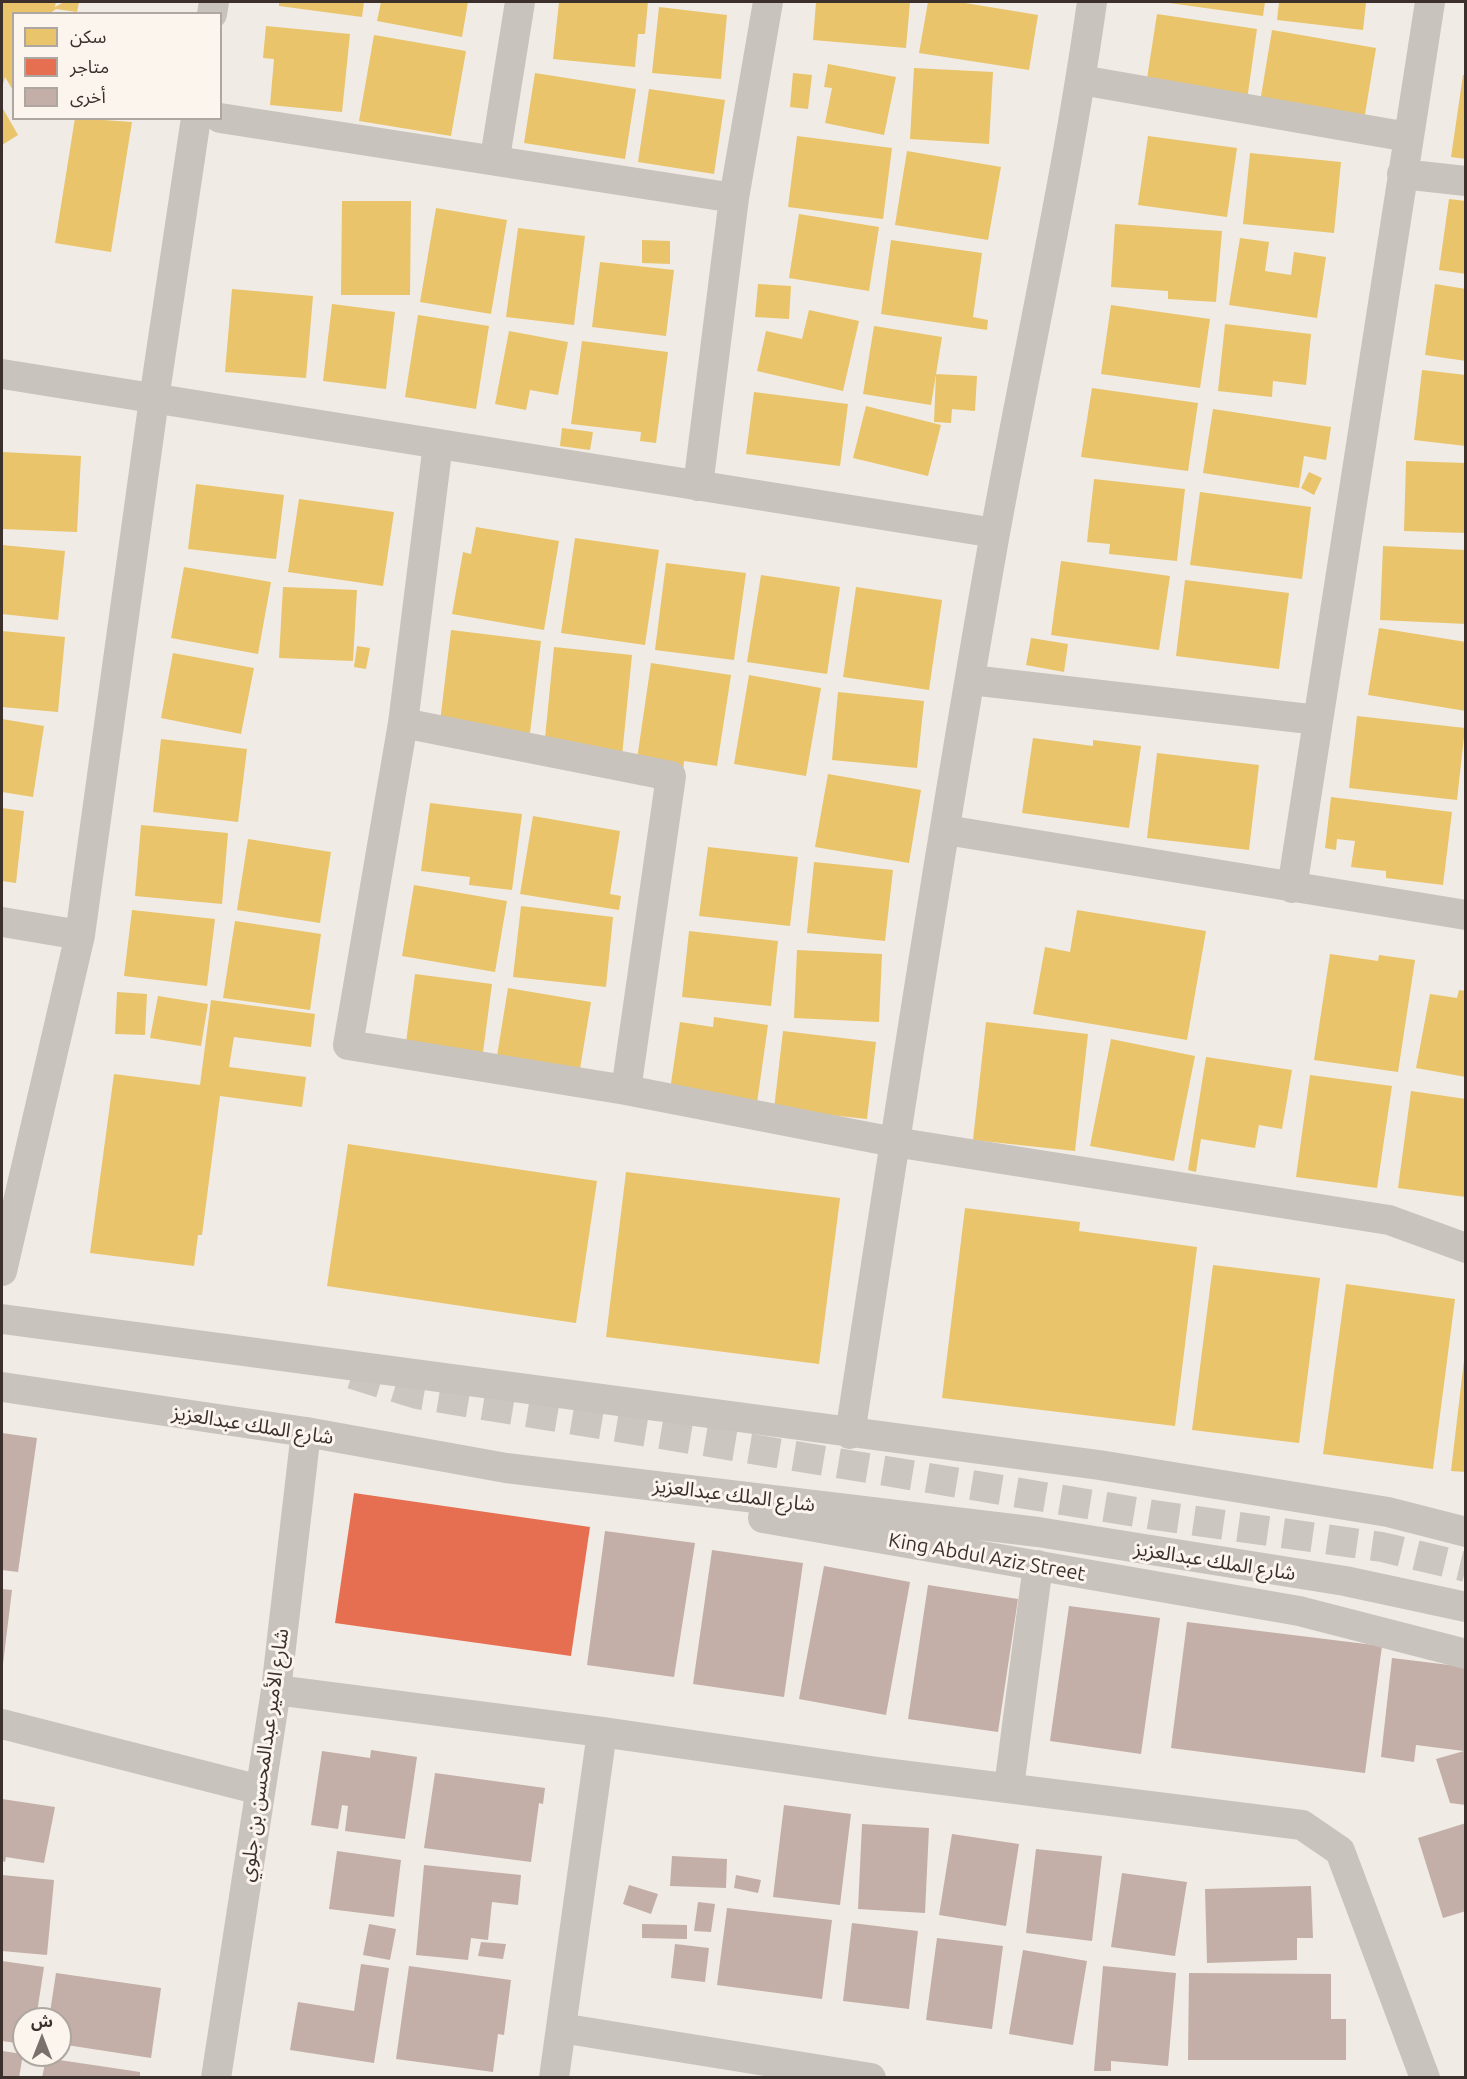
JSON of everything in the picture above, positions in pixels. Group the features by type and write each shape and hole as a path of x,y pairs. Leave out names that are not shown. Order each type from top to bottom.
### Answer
{"street":[{"path":"495,159 520,2"},
{"path":"699,486 734,198 768,2"},
{"path":"850,1434 894,1142 995,533 1081,80 1092,2"},
{"path":"1292,888 1430,2"},
{"path":"1081,80 1408,137"},
{"path":"222,118 734,198"},
{"path":"2,1271 80,935 154,399 196,120"},
{"path":"1402,174 1466,181"},
{"path":"2,374 995,533"},
{"path":"438,444 403,723 348,1046 626,1090 894,1142 1389,1220 1466,1248"},
{"path":"971,680 1318,720"},
{"path":"403,723 671,776 626,1090"},
{"path":"946,830 1466,915"},
{"path":"2,922 80,935"},
{"path":"2,1319 1145,1473 1388,1512 1466,1532"},
{"name":"شارع الملك عبدالعزيز","path":"2,1388 306,1432 506,1468 1038,1532 1345,1581 1466,1607"},
{"name":"شارع الأمير عبدالمحسن بن جلوي","path":"216,2078 276,1690 306,1432"},
{"name":"King Abdul Aziz Street","path":"506,1468 707,1508 1299,1611 1466,1654"},
{"path":"1009,1787 1038,1565"},
{"path":"276,1690 602,1732 878,1772 1302,1825 1340,1851 1425,2078"},
{"path":"2,1724 260,1790"},
{"path":"554,2078 602,1732"},
{"path":"561,2028 871,2078"}],"building: سكن":[{"path":"2,2 56,2 55,7 64,2 79,2 77,12 56,9 52,12 12,12 12,89 5,77 2,88"},
{"path":"279,2 364,2 362,17 279,6"},
{"path":"381,2 468,2 462,37 377,21"},
{"path":"559,2 648,2 645,34 638,34 635,67 553,59"},
{"path":"816,2 910,2 906,48 813,40"},
{"path":"928,2 959,2 1038,15 1029,70 919,53"},
{"path":"1162,2 1265,2 1263,16"},
{"path":"1279,2 1366,3 1363,30 1277,20"},
{"path":"659,7 727,15 721,79 652,73"},
{"path":"1157,14 1257,29 1247,100 1146,85"},
{"path":"266,26 350,34 342,112 270,105 274,59 263,58"},
{"path":"1272,30 1376,48 1364,120 1260,102"},
{"path":"374,35 466,51 451,136 359,121"},
{"path":"828,64 896,77 884,135 825,123 832,88 824,87"},
{"path":"914,68 993,72 989,144 910,139"},
{"path":"535,73 636,89 625,159 524,143"},
{"path":"793,73 812,75 808,109 790,107"},
{"path":"1463,75 1466,75 1466,159 1451,157"},
{"path":"649,89 725,100 714,174 638,162"},
{"path":"2,107 18,135 2,145"},
{"path":"75,120 132,122 111,252 55,243"},
{"path":"797,136 892,148 883,219 788,207"},
{"path":"1148,136 1237,148 1227,217 1138,205"},
{"path":"907,151 1001,167 988,240 895,225"},
{"path":"1250,153 1341,162 1334,233 1243,224"},
{"path":"1449,199 1466,201 1466,274 1439,270"},
{"path":"342,201 411,201 410,295 341,295"},
{"path":"436,208 507,220 491,314 420,302"},
{"path":"799,214 879,227 869,291 789,278"},
{"path":"1115,224 1222,231 1216,302 1168,299 1168,291 1111,287"},
{"path":"518,228 585,236 574,325 506,317"},
{"path":"1240,238 1269,242 1265,271 1291,275 1294,252 1326,257 1317,318 1229,305"},
{"path":"642,240 670,241 670,264 642,263"},
{"path":"891,240 982,253 973,317 988,320 987,330 881,314"},
{"path":"600,262 674,270 666,336 592,327"},
{"path":"758,284 791,286 789,319 755,317"},
{"path":"1435,284 1466,289 1466,361 1425,355"},
{"path":"232,289 313,296 306,378 225,372"},
{"path":"332,304 395,312 386,389 323,381"},
{"path":"1111,305 1210,319 1200,388 1101,374"},
{"path":"809,310 859,321 843,391 757,371 766,331 802,339"},
{"path":"418,315 489,326 476,409 405,397"},
{"path":"1225,324 1311,334 1306,385 1273,381 1272,397 1218,391"},
{"path":"874,326 942,337 931,405 863,394"},
{"path":"509,331 568,342 558,395 530,390 526,410 495,404"},
{"path":"582,341 668,352 656,443 640,441 641,432 571,424"},
{"path":"1422,370 1466,375 1466,446 1414,440"},
{"path":"936,374 977,376 975,411 952,409 951,423 934,422"},
{"path":"1092,388 1198,403 1188,471 1081,457"},
{"path":"754,392 848,404 840,466 746,454"},
{"path":"866,406 941,425 928,476 853,458"},
{"path":"1213,409 1331,427 1326,460 1304,456 1299,488 1203,473"},
{"path":"562,428 593,432 590,450 560,446"},
{"path":"2,452 81,456 77,532 2,529"},
{"path":"1406,461 1466,463 1466,533 1404,531"},
{"path":"1309,472 1322,478 1314,495 1301,488"},
{"path":"1094,479 1185,489 1177,561 1109,554 1110,544 1087,542"},
{"path":"196,484 284,495 276,559 188,549"},
{"path":"1200,492 1311,507 1302,579 1190,565"},
{"path":"299,499 394,512 383,586 288,572"},
{"path":"476,527 559,541 544,630 452,614 463,552 471,554"},
{"path":"575,538 659,550 645,645 561,633"},
{"path":"2,545 65,551 58,620 2,614"},
{"path":"1383,546 1466,550 1466,624 1380,620"},
{"path":"1061,561 1170,576 1159,650 1051,635"},
{"path":"666,563 746,573 734,660 655,650"},
{"path":"184,567 271,582 258,654 171,638"},
{"path":"761,575 840,587 827,674 747,662"},
{"path":"1185,580 1289,593 1279,669 1176,656"},
{"path":"283,587 357,590 353,661 279,658"},
{"path":"856,587 942,600 929,690 843,677"},
{"path":"1379,628 1466,642 1466,711 1368,695"},
{"path":"451,630 541,641 530,733 440,722"},
{"path":"2,631 65,637 58,712 2,707"},
{"path":"1031,638 1068,644 1064,672 1026,665"},
{"path":"357,646 370,648 366,669 354,667"},
{"path":"554,647 632,655 622,756 544,748"},
{"path":"173,653 254,668 241,734 161,718"},
{"path":"651,663 731,675 717,766 684,761 683,774 636,766"},
{"path":"749,675 821,688 806,776 734,764"},
{"path":"838,692 924,701 917,768 832,760"},
{"path":"1357,716 1465,728 1457,800 1349,788"},
{"path":"2,719 44,726 33,797 2,792"},
{"path":"1033,738 1093,746 1093,740 1141,746 1129,828 1022,813"},
{"path":"161,739 247,749 238,822 153,812"},
{"path":"1157,753 1259,765 1249,850 1147,838"},
{"path":"828,774 921,790 909,863 815,847"},
{"path":"1331,797 1452,812 1443,885 1386,878 1386,871 1351,867 1355,841 1337,839 1336,850 1325,848"},
{"path":"430,803 522,814 512,890 469,885 470,877 421,871"},
{"path":"2,808 24,811 16,883 2,881"},
{"path":"533,816 620,831 610,894 621,896 619,910 520,894"},
{"path":"141,825 228,833 222,904 135,896"},
{"path":"248,839 331,852 320,923 237,910"},
{"path":"708,847 798,857 790,926 699,916"},
{"path":"814,862 893,870 885,941 807,933"},
{"path":"414,885 507,901 495,972 402,956"},
{"path":"521,906 613,917 606,987 513,977"},
{"path":"132,910 215,919 207,986 124,976"},
{"path":"1077,910 1206,931 1187,1040 1033,1014 1045,947 1070,952"},
{"path":"235,921 321,934 310,1010 223,998"},
{"path":"689,931 778,941 771,1006 682,997"},
{"path":"797,950 882,954 879,1022 794,1018"},
{"path":"1330,954 1378,961 1379,955 1415,960 1398,1072 1314,1060"},
{"path":"415,974 492,984 482,1060 405,1050"},
{"path":"508,988 591,1002 579,1075 496,1062"},
{"path":"1459,990 1466,991 1466,1077 1416,1068 1430,994 1457,998"},
{"path":"117,992 147,994 145,1035 115,1034"},
{"path":"158,996 208,1004 201,1046 150,1038"},
{"path":"211,1000 315,1014 311,1047 234,1037 229,1067 306,1077 302,1107 220,1096 202,1235 198,1235 194,1266 90,1253 114,1074 200,1085"},
{"path":"714,1017 768,1025 757,1103 670,1090 680,1022 713,1027"},
{"path":"986,1022 1088,1034 1075,1151 973,1140"},
{"path":"783,1031 876,1042 867,1119 774,1109"},
{"path":"1111,1039 1195,1056 1174,1161 1090,1146"},
{"path":"1206,1057 1292,1070 1282,1129 1259,1125 1255,1148 1201,1139 1196,1172 1188,1170"},
{"path":"1310,1075 1392,1086 1377,1188 1296,1177"},
{"path":"1411,1091 1466,1099 1466,1197 1398,1188"},
{"path":"348,1144 597,1181 576,1323 327,1286"},
{"path":"626,1172 840,1198 819,1364 606,1337"},
{"path":"965,1208 1080,1222 1079,1231 1197,1247 1175,1426 942,1398"},
{"path":"1213,1265 1320,1278 1299,1443 1192,1430"},
{"path":"1346,1284 1455,1299 1433,1469 1323,1454"},
{"path":"1464,1360 1466,1360 1466,1472 1451,1471"}],"building: متاجر":[{"path":"354,1493 590,1527 571,1656 335,1623"}],"building: أخرى":[{"path":"2,1433 37,1438 18,1572 2,1570"},
{"path":"605,1531 695,1543 674,1677 587,1665"},
{"path":"712,1550 803,1563 784,1697 693,1684"},
{"path":"824,1566 910,1582 886,1715 799,1699"},
{"path":"928,1585 1018,1599 998,1732 908,1719"},
{"path":"2,1589 12,1590 3,1664 2,1664"},
{"path":"1069,1606 1160,1618 1141,1754 1050,1741"},
{"path":"1187,1622 1382,1646 1365,1773 1171,1748"},
{"path":"1392,1658 1466,1667 1466,1805 1450,1803 1436,1759 1464,1751 1416,1745 1414,1762 1381,1757"},
{"path":"371,1750 417,1757 405,1839 345,1831 348,1806 342,1805 338,1829 311,1825 322,1751 370,1758"},
{"path":"435,1773 545,1788 543,1804 539,1803 531,1862 424,1848"},
{"path":"2,1799 55,1807 44,1863 6,1857 5,1862 2,1861"},
{"path":"784,1805 851,1814 840,1905 773,1897"},
{"path":"1466,1823 1466,1911 1443,1918 1418,1838"},
{"path":"862,1824 929,1828 925,1913 858,1909"},
{"path":"952,1834 1019,1844 1006,1926 939,1915"},
{"path":"1036,1849 1102,1856 1092,1941 1026,1933"},
{"path":"337,1851 401,1860 394,1917 329,1909"},
{"path":"672,1856 727,1859 726,1888 670,1886"},
{"path":"424,1865 521,1875 518,1905 492,1902 488,1940 471,1938 468,1960 416,1955"},
{"path":"1122,1873 1187,1882 1175,1956 1111,1947"},
{"path":"2,1875 54,1880 47,1955 2,1951"},
{"path":"736,1875 761,1880 758,1893 734,1888"},
{"path":"629,1885 658,1894 651,1914 623,1904"},
{"path":"1311,1886 1313,1938 1297,1938 1297,1960 1207,1963 1205,1889"},
{"path":"698,1902 715,1904 711,1932 694,1931"},
{"path":"727,1908 832,1920 822,1999 717,1985"},
{"path":"852,1923 918,1931 909,2009 843,2001"},
{"path":"369,1924 396,1929 390,1960 363,1955"},
{"path":"642,1924 687,1925 687,1939 642,1938"},
{"path":"937,1938 1003,1946 992,2029 926,2020"},
{"path":"481,1942 506,1944 503,1959 478,1956"},
{"path":"675,1944 709,1948 705,1982 671,1978"},
{"path":"1023,1950 1087,1961 1073,2045 1009,2034"},
{"path":"2,1961 44,1967 38,2007 12,2007 12,2042 2,2041"},
{"path":"361,1964 389,1968 374,2063 290,2050 298,2002 354,2011"},
{"path":"409,1966 511,1980 504,2035 498,2034 493,2072 396,2059"},
{"path":"1103,1966 1176,1973 1168,2066 1111,2061 1111,2071 1094,2071"},
{"path":"56,1973 161,1988 151,2058 72,2046 72,2007 51,2007"},
{"path":"1189,1973 1331,1974 1331,2019 1346,2019 1346,2060 1188,2060"},
{"path":"2,2051 12,2052 12,2067 21,2067 19,2078 2,2078"},
{"path":"72,2062 140,2072 140,2078 42,2078 44,2067 72,2067"}],"tunnel":[{"path":"352,1374 417,1394 1154,1515 1382,1547 1466,1567"}]}
